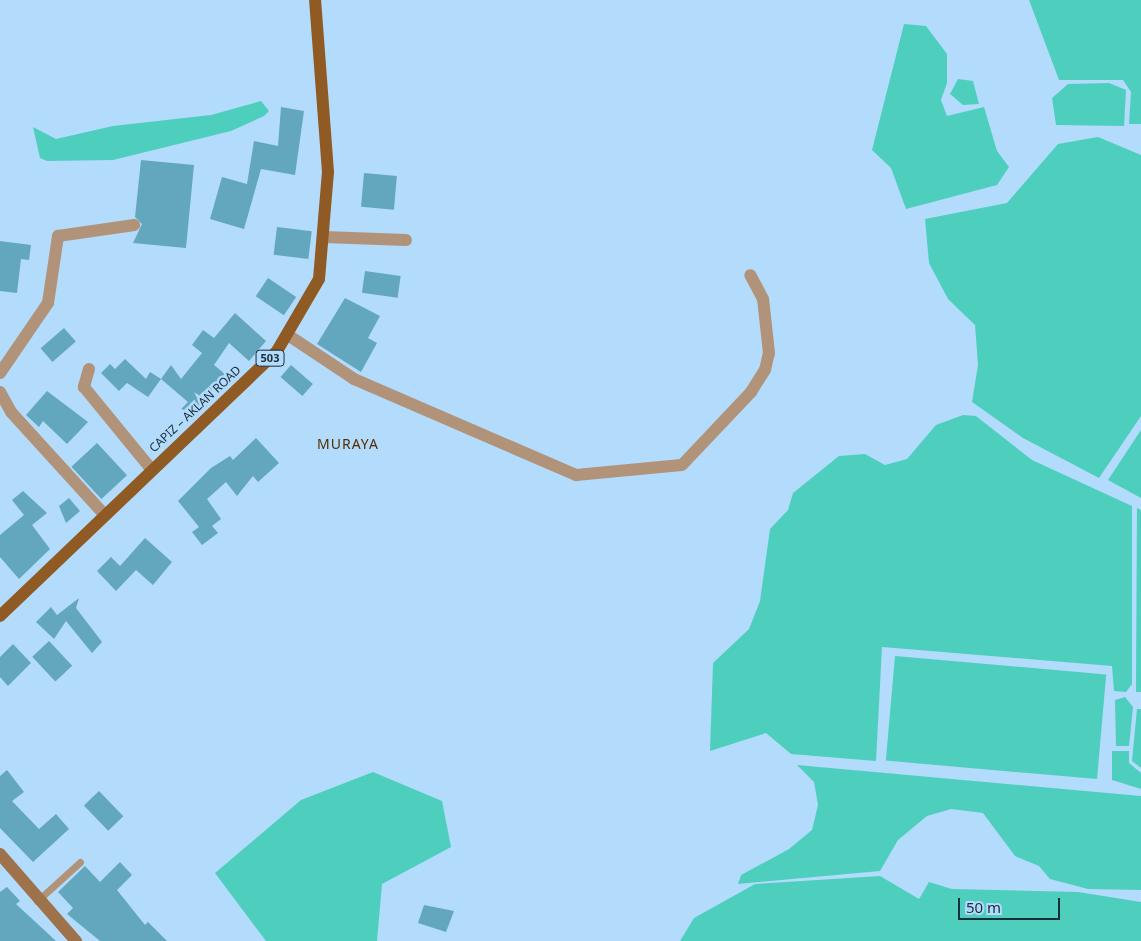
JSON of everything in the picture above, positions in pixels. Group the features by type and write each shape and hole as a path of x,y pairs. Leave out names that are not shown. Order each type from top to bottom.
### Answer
{"main road":[{"name":"CAPIZ – AKLAN ROAD","path":"0,616 103,513 278,351 319,279 328,172 315,0"},
{"path":"0,854 37,901 76,941"}],"street":[{"path":"0,374 48,303 58,236 134,225"},
{"path":"324,237 406,240"},
{"path":"288,335 354,379 576,475 682,464 751,392 765,370 769,353 763,299 750,275"},
{"path":"90,368 84,387 152,468"},
{"path":"0,392 11,412 103,513"}],"lane":[{"path":"37,901 80,862"}],"shaded area":[{"path":"1029,0 1141,0 1141,124 1129,124 1131,92 1123,80 1059,80"},
{"path":"904,24 926,26 947,54 947,83 941,100 947,116 984,107 997,151 1009,167 997,185 906,209 891,168 872,150"},
{"path":"958,79 973,81 979,104 963,105 950,94"},
{"path":"1109,83 1126,90 1124,126 1056,125 1052,98 1068,84"},
{"path":"261,101 269,111 264,116 231,131 113,160 47,161 40,158 33,127 56,139 113,126 211,115"},
{"path":"1098,137 1141,155 1141,416 1099,478 1023,438 972,402 978,365 975,325 948,299 929,263 925,219 1007,203 1058,144"},
{"path":"963,415 976,416 1032,460 1132,506 1132,684 1126,692 1114,691 1112,666 882,647 876,761 791,754 766,733 710,751 713,663 749,629 760,601 770,529 788,510 793,493 839,456 865,454 885,465 907,459 936,425"},
{"path":"1141,430 1141,498 1108,480"},
{"path":"1137,508 1141,510 1141,692 1136,692"},
{"path":"895,656 1106,674 1097,779 886,761"},
{"path":"1125,697 1133,707 1129,746 1116,746 1115,700"},
{"path":"1137,709 1141,709 1141,768 1132,761"},
{"path":"1112,751 1129,751 1129,763 1141,773 1141,789 1112,780"},
{"path":"797,765 1141,796 1141,890 1088,889 1050,879 1039,866 1015,856 983,813 951,809 927,816 898,840 880,871 738,884 741,875 789,849 812,830 818,805 814,782"},
{"path":"373,772 442,801 451,847 382,884 377,941 266,941 215,873 301,800"},
{"path":"880,876 919,899 929,882 952,889 1078,892 1141,902 1141,941 680,941 694,918 755,884"}],"building":[{"path":"281,107 304,111 295,175 261,169 244,229 210,219 222,177 247,184 254,141 278,146"},
{"path":"141,160 194,165 186,248 133,243 142,224 135,217"},
{"path":"364,173 397,176 394,210 361,207"},
{"path":"277,227 312,231 308,259 274,255"},
{"path":"0,241 31,245 29,260 21,259 17,293 0,291"},
{"path":"365,271 401,276 398,298 362,293"},
{"path":"268,278 296,297 284,315 256,296"},
{"path":"345,298 380,316 368,338 377,343 361,372 317,344"},
{"path":"235,313 266,341 249,361 229,343 214,365 225,374 202,401 207,406 193,420 181,409 188,402 161,379 171,365 181,379 202,353 192,345 203,330 214,338"},
{"path":"64,328 76,342 52,362 41,348"},
{"path":"125,359 146,379 150,372 161,379 148,397 127,383 119,391 101,373 110,364 115,369"},
{"path":"291,365 313,384 302,396 281,377"},
{"path":"47,391 88,422 67,444 43,421 39,427 26,415"},
{"path":"256,438 279,463 258,482 253,476 237,496 226,482 207,499 221,519 212,526 218,533 202,545 192,532 199,527 178,501 211,468 230,456 233,460"},
{"path":"97,443 127,475 101,499 71,467"},
{"path":"23,491 47,513 32,525 50,549 19,579 0,557 0,535 24,515 12,500"},
{"path":"69,498 80,511 66,523 59,506"},
{"path":"145,538 172,562 153,585 136,570 116,591 97,571 111,557 120,566"},
{"path":"79,598 76,608 102,642 92,653 66,621 54,639 36,622 51,607 57,615"},
{"path":"49,641 72,666 55,682 32,657"},
{"path":"13,644 31,663 8,686 0,677 0,657"},
{"path":"7,770 24,792 12,801 39,829 56,814 69,829 33,862 0,828 0,776"},
{"path":"99,791 123,816 108,831 84,806"},
{"path":"120,862 132,875 117,890 145,925 148,922 167,941 100,941 67,914 73,908 58,892 85,866 100,882"},
{"path":"7,887 20,901 16,904 56,941 0,941 0,892"},
{"path":"424,905 454,911 446,932 418,923"}],"district":[{"name":"MURAYA","path":"348,444"}]}
